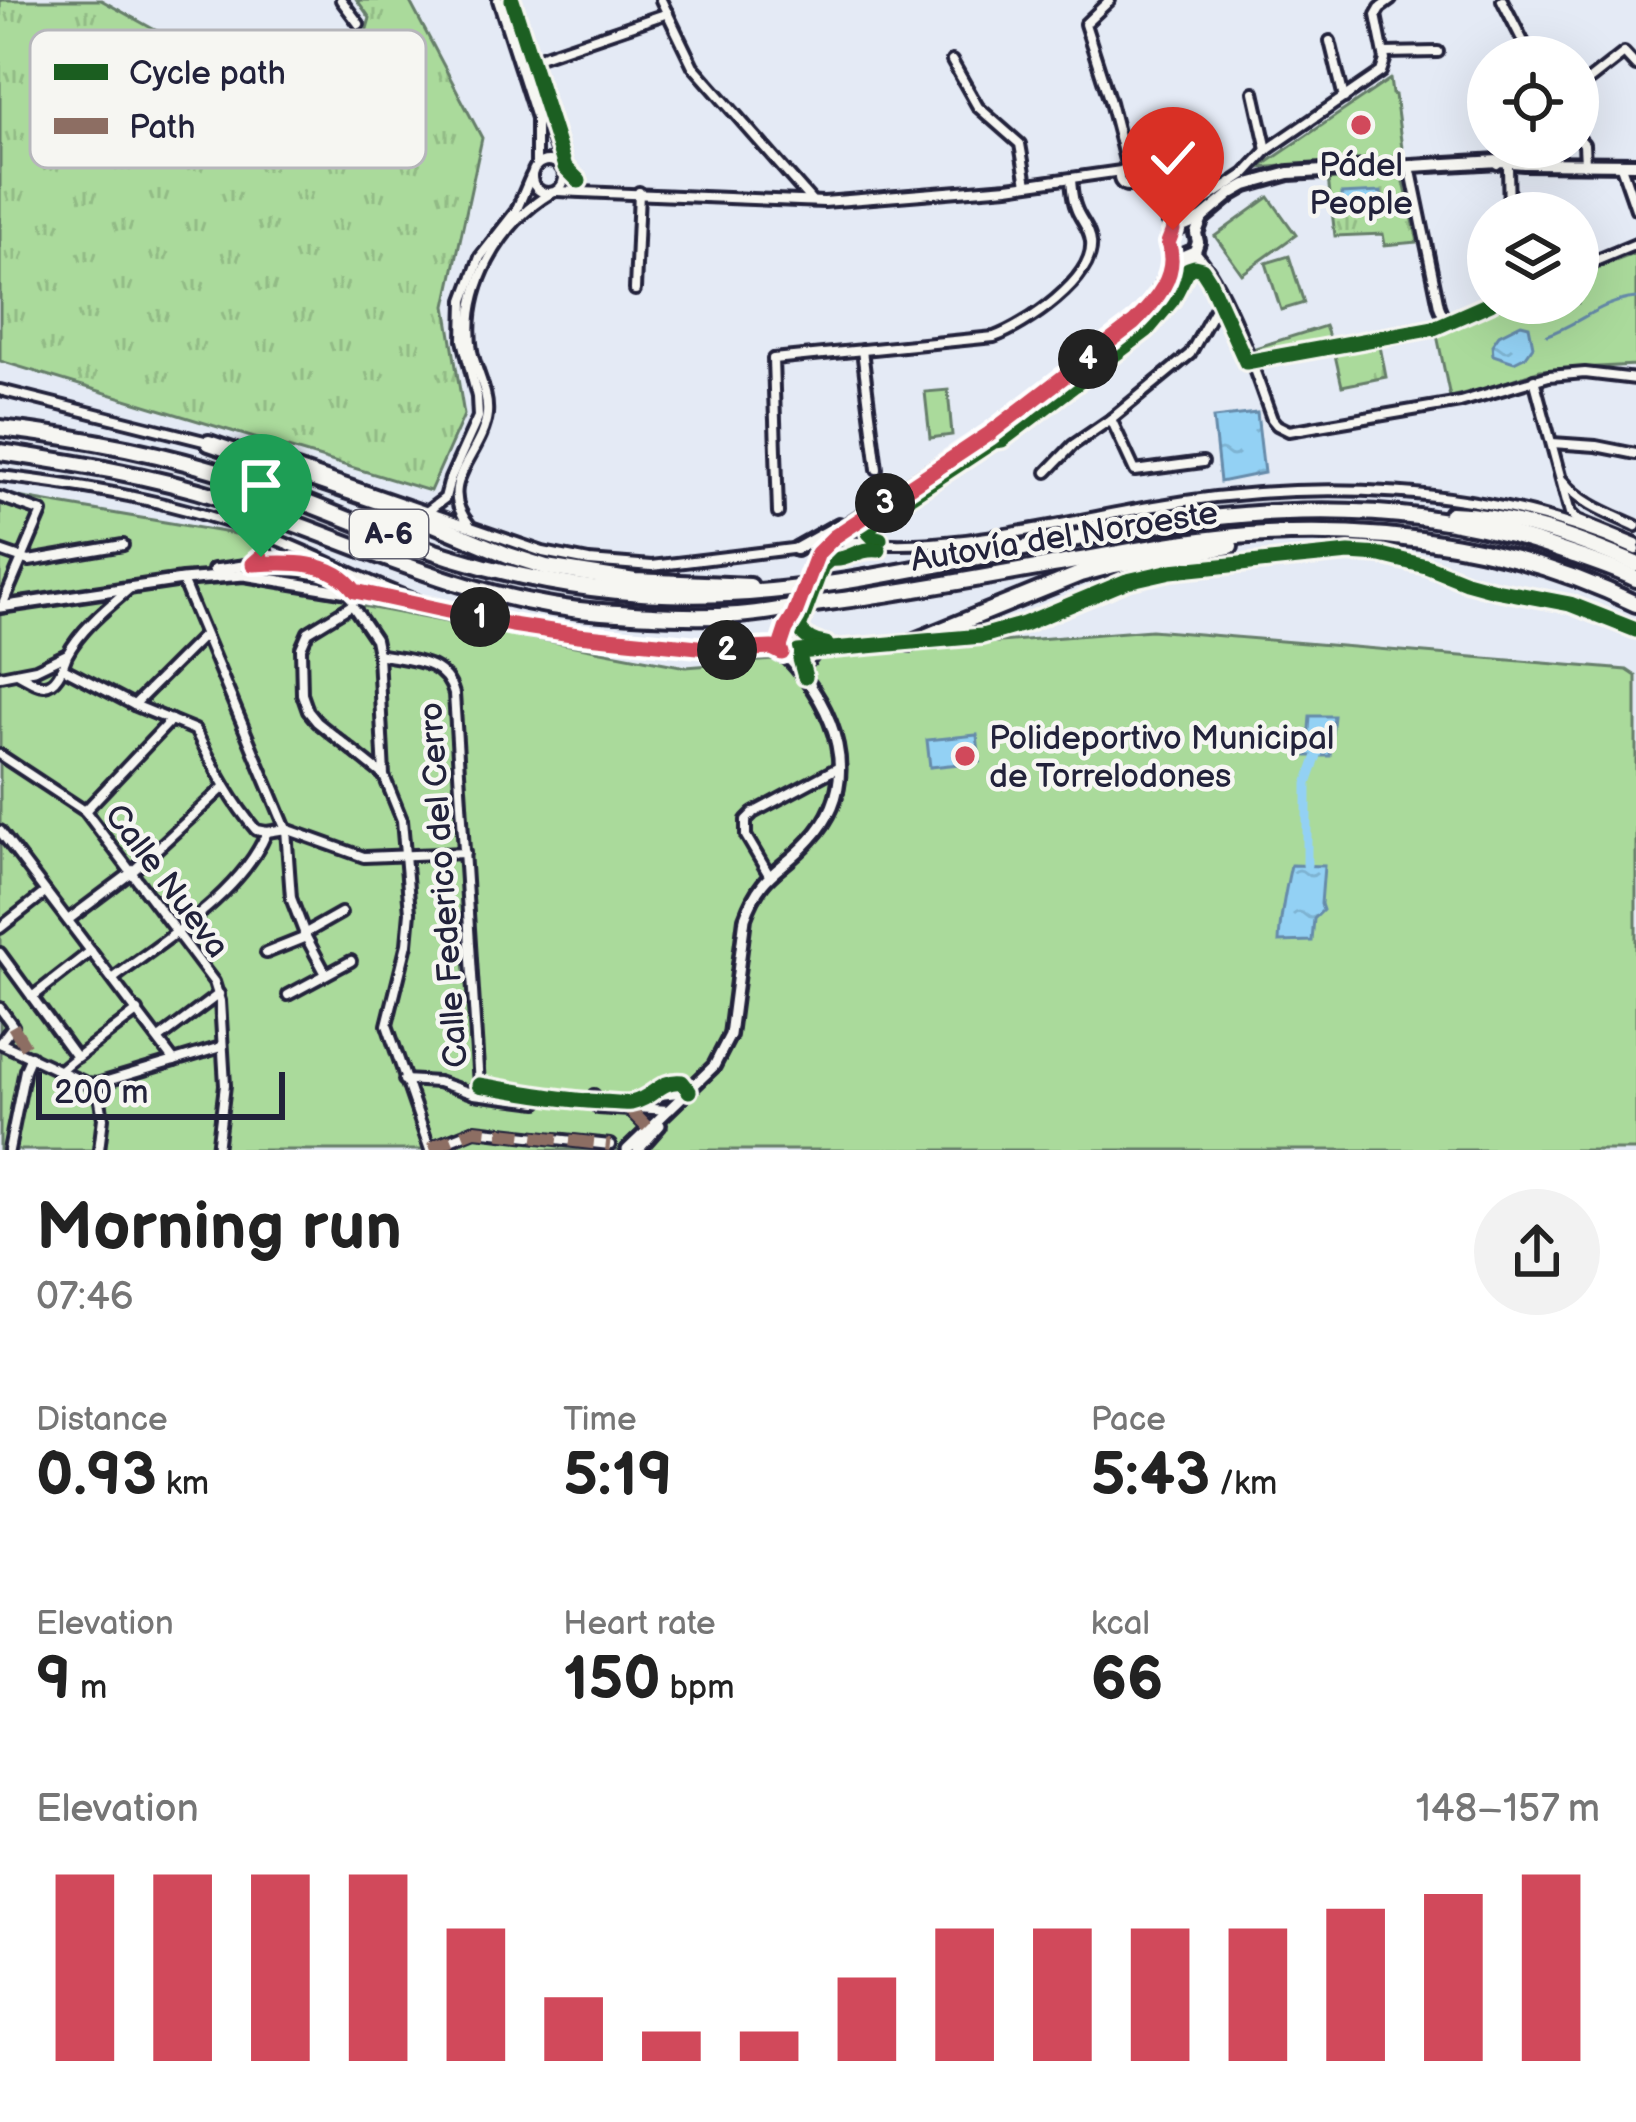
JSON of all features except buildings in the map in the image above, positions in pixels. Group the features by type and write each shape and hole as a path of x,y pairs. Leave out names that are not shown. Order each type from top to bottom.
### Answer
{"highway":[{"name":"Autovía del Noroeste","path":"0,428 130,450 237,477 452,557 600,589 677,594 785,589 1160,523 1260,512 1351,509 1397,512 1513,535 1636,579"},
{"path":"209,442 546,567 635,581 785,589"},
{"name":"Autovía del Noroeste","path":"0,452 134,474 220,497 445,579 516,598 596,611 739,615 894,593 1161,545 1325,532 1391,535 1463,546 1548,568 1636,604"},
{"path":"1397,512 1479,515 1553,533 1636,564"},
{"path":"910,643 1096,569 1325,532"}],"main road":[{"path":"1176,254 1168,243 1184,229 1232,193 1264,178 1410,164 1467,164"},
{"path":"1599,164 1636,164"},
{"path":"1176,254 1195,251 1198,242 1184,229"},
{"path":"789,654 780,647 818,553 989,434 1134,323 1150,307 1176,254"},
{"path":"796,549 881,498 895,496"},
{"path":"833,542 843,535 849,541 871,514"},
{"path":"789,654 792,625"}],"street":[{"path":"341,0 359,23"},
{"path":"484,259 524,214 554,192 563,172 502,0"},
{"path":"502,0 536,118 537,190 812,202 935,195 1071,180 1124,169 1134,170 1152,200"},
{"path":"661,0 693,66 812,202"},
{"path":"1110,0 1085,24 1110,101 1124,169 1119,177 1125,185"},
{"path":"1092,176 1125,185 1152,200 1184,229 1192,209 1245,175 1267,150 1382,73 1384,53 1376,15 1391,0"},
{"path":"1504,1 1521,36"},
{"path":"526,61 668,13"},
{"path":"1330,41 1343,98"},
{"path":"1384,53 1438,52"},
{"path":"1599,73 1624,53 1636,66"},
{"path":"952,61 978,107 1020,144 1027,184"},
{"path":"1254,92 1267,150"},
{"path":"428,511 450,499 486,418 486,396 471,338 476,278 484,259 534,171 552,161 593,190"},
{"path":"1410,164 1439,306 1449,322"},
{"path":"1620,164 1636,209"},
{"path":"1125,185 1138,177"},
{"path":"782,200 791,194 793,180"},
{"path":"778,513 773,359 994,337 1025,322 1079,276 1090,256 1090,233 1075,206 1071,180"},
{"path":"634,290 639,192"},
{"path":"1599,259 1636,244"},
{"path":"1195,251 1252,362 1272,419 1289,431 1460,402 1534,379 1585,373 1633,376"},
{"path":"1046,472 1073,445 1190,354 1222,297"},
{"path":"1252,362 1449,322 1467,314"},
{"path":"862,350 877,469"},
{"path":"1534,379 1570,513 1636,547"},
{"path":"0,390 295,465 543,552 621,566 675,564 833,542"},
{"path":"1111,419 1135,471 1203,462"},
{"path":"1552,443 1636,454"},
{"path":"0,476 126,494 201,513 259,532 433,606"},
{"path":"1562,480 1572,494 1636,526"},
{"path":"849,541 916,546 1157,505 1349,489 1466,500 1554,520 1636,547"},
{"path":"0,497 42,512 1,603"},
{"path":"450,499 470,525"},
{"path":"868,544 864,531 871,514"},
{"path":"253,564 265,550 259,532"},
{"path":"0,551 22,560 123,545"},
{"path":"1,603 244,574 578,635 728,650 772,648 789,654 982,636 1024,624 1127,581 1171,571 1348,553 1403,561 1480,586 1570,604 1636,630"},
{"path":"1,603 253,564 312,564 341,577 355,591"},
{"path":"182,580 286,829 291,898 326,974"},
{"path":"0,676 36,669 68,653 130,588"},
{"path":"355,591 352,605 375,639 378,654 385,776 402,820 406,856 407,944 387,1025 430,1149 475,1130 610,1145"},
{"path":"352,605 308,632 301,648 302,694 317,722 385,776"},
{"path":"134,705 204,635"},
{"path":"805,676 809,658 827,650"},
{"path":"17,673 48,685 63,668 68,653"},
{"name":"Calle Federico del Cerro","path":"378,654 438,667 450,678 454,694 479,1085 474,1094"},
{"path":"627,1150 714,1066 730,1035 745,918 757,887 805,846 837,795 835,730 789,654"},
{"path":"63,668 195,730 224,787 256,830 286,829 364,856 465,853"},
{"path":"86,811 171,720"},
{"name":"Calle Nueva","path":"0,755 86,811 214,982 219,994 225,1085 217,1150"},
{"path":"769,875 746,836 746,820 839,767"},
{"path":"68,920 132,872 224,787"},
{"path":"0,831 174,1061"},
{"path":"114,979 214,901 258,853 267,832"},
{"path":"0,928 47,892"},
{"path":"266,953 340,914"},
{"path":"32,997 91,951"},
{"path":"0,953 76,1057"},
{"path":"288,994 351,961"},
{"path":"159,1039 219,994"},
{"path":"0,1008 13,1025 0,1043 86,1083 97,1084 221,1047"},
{"path":"60,1070 138,1011"},
{"path":"9,1150 31,1056"},
{"path":"404,1080 538,1102 542,1093"},
{"path":"97,1084 103,1118 99,1150"},
{"path":"632,1109 650,1096 689,1091"},
{"path":"594,1095 598,1108 669,1110"},
{"path":"632,1109 649,1130"},
{"path":"638,1150 669,1110"}],"green space":[{"path":"0,0 101,0 155,30 30,30 30,168 426,168 426,32 482,138 446,306 464,415 430,491 0,361"},
{"path":"357,0 409,0 425,30 367,30 370,18"},
{"name":"Pádel People","path":"1390,79 1403,156 1259,168"},
{"path":"1398,173 1418,242 1385,245 1383,234 1335,236 1328,178"},
{"path":"1269,197 1296,235 1242,274 1215,236"},
{"path":"1636,253 1636,365 1540,370 1450,397 1437,335 1467,322 1599,324 1599,267"},
{"path":"1289,256 1304,303 1281,310 1266,263"},
{"path":"1325,326 1327,343 1255,355 1255,348"},
{"path":"1380,346 1386,377 1342,386 1335,355"},
{"path":"948,390 952,435 930,438 925,392"},
{"path":"0,494 247,536 362,606 686,667 1151,630 1627,670 1636,676 1636,1150 0,1150"}],"water":[{"path":"1381,192 1382,208 1342,211 1341,194"},
{"path":"1521,324 1529,326 1533,346 1514,362 1493,355 1492,345 1499,335"},
{"path":"1257,413 1264,473 1220,482 1213,418"},
{"path":"1310,716 1334,716 1330,756 1307,756"},
{"path":"977,735 980,762 930,767 927,740"},
{"path":"1291,865 1324,866 1323,910 1314,919 1312,941 1279,942"}],"waterway":[{"path":"1547,335 1611,304 1636,298"},
{"path":"1307,865 1307,784 1320,747"}],"marked path":[{"path":"13,1026 31,1056"},
{"path":"630,1110 649,1129"},
{"path":"430,1148 475,1130 610,1145"}],"cycle path":[{"path":"512,0 565,167 579,181"},
{"path":"880,539 869,533 882,515 1002,440 1147,330 1172,300 1188,269 1202,269 1209,280 1246,362 1434,328 1467,314"},
{"path":"826,644 799,628 822,566 830,559 879,550"},
{"path":"805,677 798,652 982,636 1024,624 1127,581 1171,571 1349,553 1381,555 1495,590 1570,604 1636,630"},
{"path":"479,1085 624,1103 639,1101 674,1082 682,1082 689,1091"}],"place":[{"name":"Pádel People","path":"1361,125"},
{"name":"Polideportivo Municipal de Torrelodones","path":"965,756"}],"route":[{"path":"261,557 253,564 312,564 341,577 355,591 512,625 682,646 742,651 772,648 782,653 786,629 818,553 842,529 989,434 1134,323 1150,307 1171,271 1168,238 1173,230"}]}
